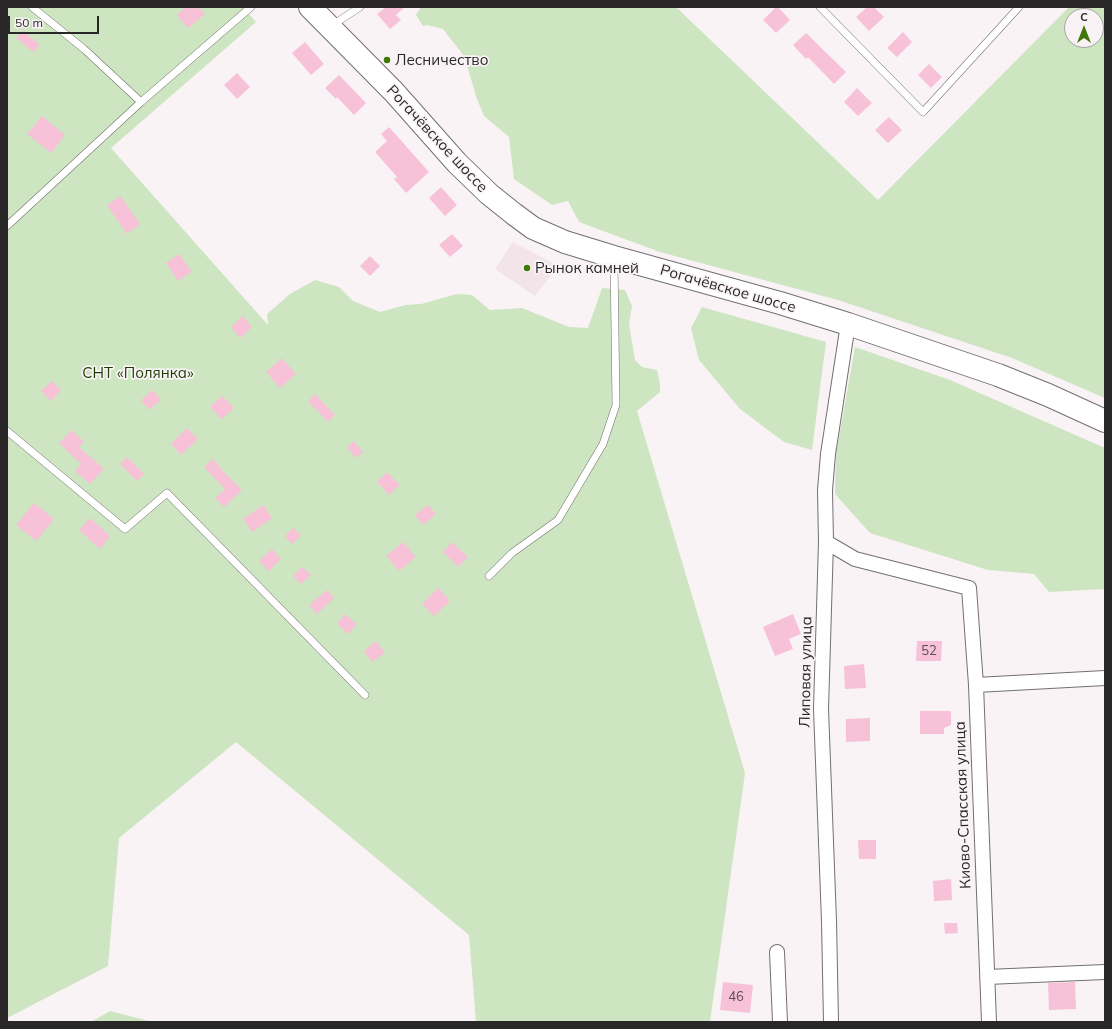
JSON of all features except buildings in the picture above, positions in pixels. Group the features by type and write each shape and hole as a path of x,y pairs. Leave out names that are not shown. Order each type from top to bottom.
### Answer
{"main road":[{"name":"Рогачёвское шоссе","path":"310,7 394,92 457,163 490,194 533,228 553,238 614,257 780,303 848,324 998,375 1048,395 1105,421"}],"street":[{"name":"Липовая улица","path":"831,1022 829,921 821,709 826,542 825,490 828,454 848,324"},
{"name":"Киово-Спасская улица","path":"826,542 855,559 969,588 976,685 989,1022"},
{"path":"976,685 1105,678"},
{"path":"778,952 780,1022"},
{"path":"987,976 1105,972"}],"lane":[{"path":"32,7 84,49 141,102"},
{"path":"7,226 141,102 251,7"},
{"path":"329,27 360,7"},
{"path":"820,7 923,112 1020,7"},
{"path":"489,576 512,553 558,520 603,444 616,405 614,257"},
{"path":"7,431 124,529 167,493 365,695"}],"shaded area":[{"name":"Рынок камней","path":"513,242 558,266 535,296 495,269"}],"green space":[{"name":"СНТ «Полянка»","path":"7,7 243,7 256,22 111,148 268,325 267,314 290,294 315,280 339,287 353,301 380,312 405,305 421,304 457,294 472,295 490,310 522,308 569,327 588,328 602,288 625,290 632,306 629,324 635,360 642,367 657,370 660,384 660,392 637,411 745,773 710,1022 476,1022 469,935 236,742 119,838 108,966 7,1018"},
{"path":"421,7 676,7 878,200 1064,12 1064,48 1104,48 1104,8 1068,8 1105,7 1105,398 1012,358 838,300 660,252 579,222 568,201 552,205 514,179 509,137 484,116 477,99 464,56 443,29 427,25 423,26 416,15"},
{"path":"702,307 826,342 812,450 784,442 740,409 699,360 691,328"},
{"path":"855,347 950,380 1105,448 1105,589 1049,592 1034,574 988,570 870,533 835,494 836,454"},
{"path":"110,1011 153,1022 91,1022"}],"place":[{"name":"Лесничество","path":"387,60"},
{"name":"Рынок камней","path":"527,268"}]}
